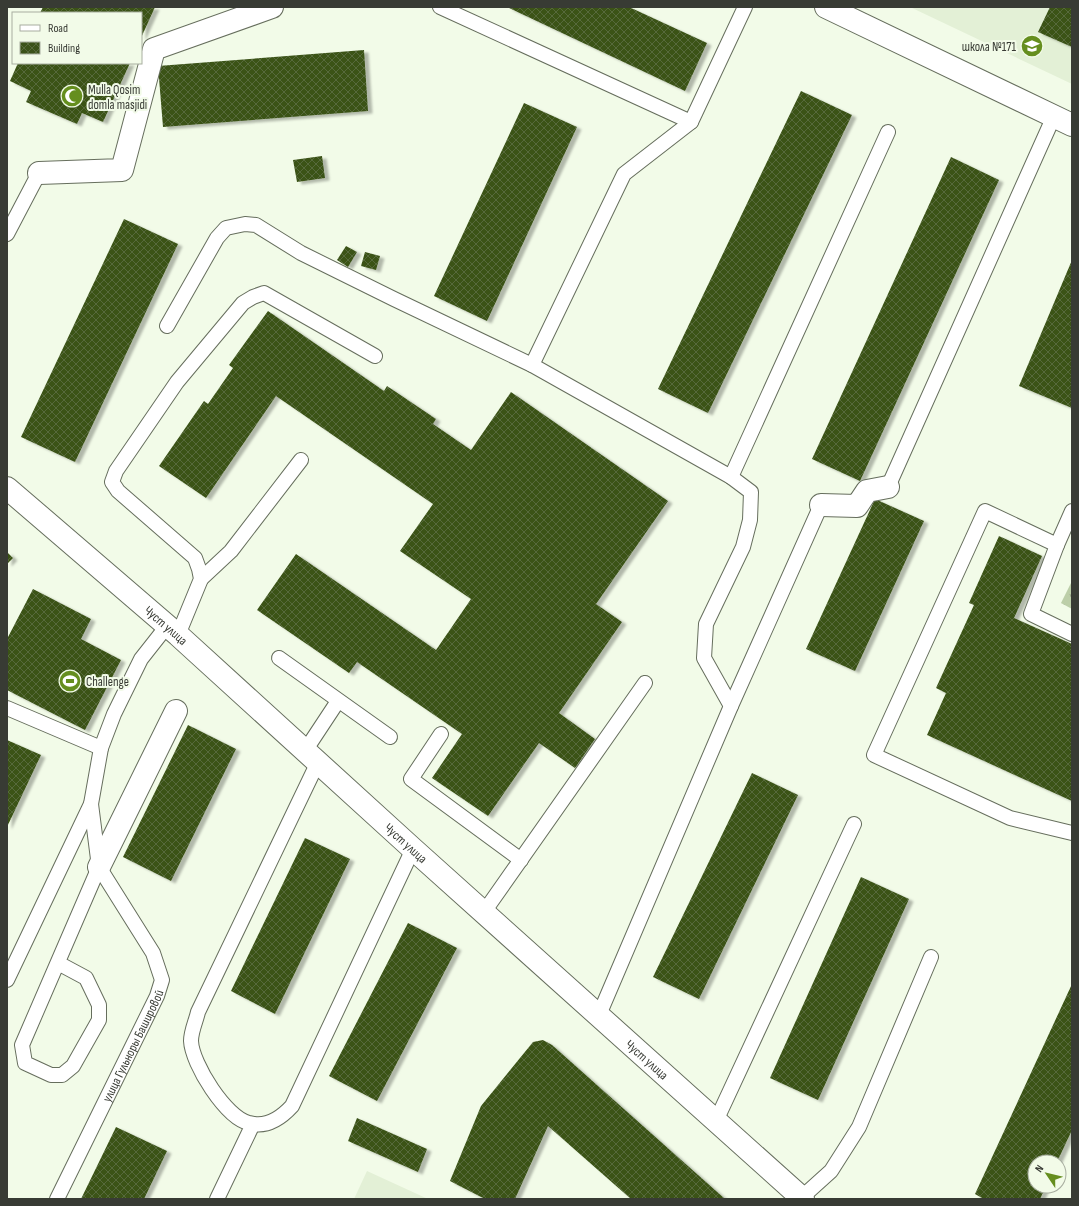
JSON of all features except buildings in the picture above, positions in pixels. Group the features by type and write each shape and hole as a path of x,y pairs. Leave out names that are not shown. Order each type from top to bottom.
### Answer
{"street":[{"path":"39,173 122,170 154,49 272,7"},
{"path":"826,7 1063,120"},
{"name":"Чуст улица","path":"7,488 173,631 801,1198"},
{"path":"821,505 857,506 867,491 888,488"},
{"path":"99,867 176,711"}],"lane":[{"path":"440,7 691,122"},
{"path":"532,365 624,174 691,122 742,8"},
{"path":"888,488 1063,120"},
{"path":"731,477 888,132"},
{"path":"7,234 39,173"},
{"path":"167,326 217,238 226,228 245,224 256,226 301,253 532,365 731,477 751,492 750,520 743,546 706,624 704,658 731,706"},
{"path":"201,579 199,569 194,558 118,492 112,482 116,471 177,382 243,303 264,293 375,356"},
{"path":"201,579 231,551 301,460"},
{"path":"599,1015 731,706 821,505"},
{"path":"1057,545 985,511 874,755 1010,818 1072,833"},
{"path":"1072,511 1057,545 1031,614 1072,634"},
{"name":"улица Гульноры Башировой","path":"7,980 91,804 101,748 114,714 141,659 173,631 201,579"},
{"path":"279,658 390,737"},
{"path":"484,912 645,683"},
{"path":"338,701 311,756 198,1012 194,1027 191,1041 204,1077 224,1105 239,1119 248,1123 260,1124 277,1119 292,1106 413,849"},
{"path":"7,708 101,748"},
{"path":"441,734 411,779 521,860"},
{"name":"улица Гульноры Башировой","path":"57,1199 157,996 162,980 153,953 99,867 91,804"},
{"path":"716,1120 854,824"},
{"path":"58,963 86,978 99,1005 99,1020 73,1066 62,1075 51,1076 25,1063 22,1045 99,867"},
{"path":"801,1198 831,1171 859,1127 932,957"},
{"path":"217,1199 253,1124"}],"shaded area":[{"name":"школа №171","path":"910,7 1072,7 1072,84"},
{"path":"367,1171 428,1199 354,1199"}],"green space":[{"path":"1072,581 1072,609 1061,603"}],"place":[{"name":"школа №171","path":"1032,46"},
{"name":"Mulla Qosim domla masjidi","path":"72,96"},
{"name":"Challenge","path":"70,681"}]}
